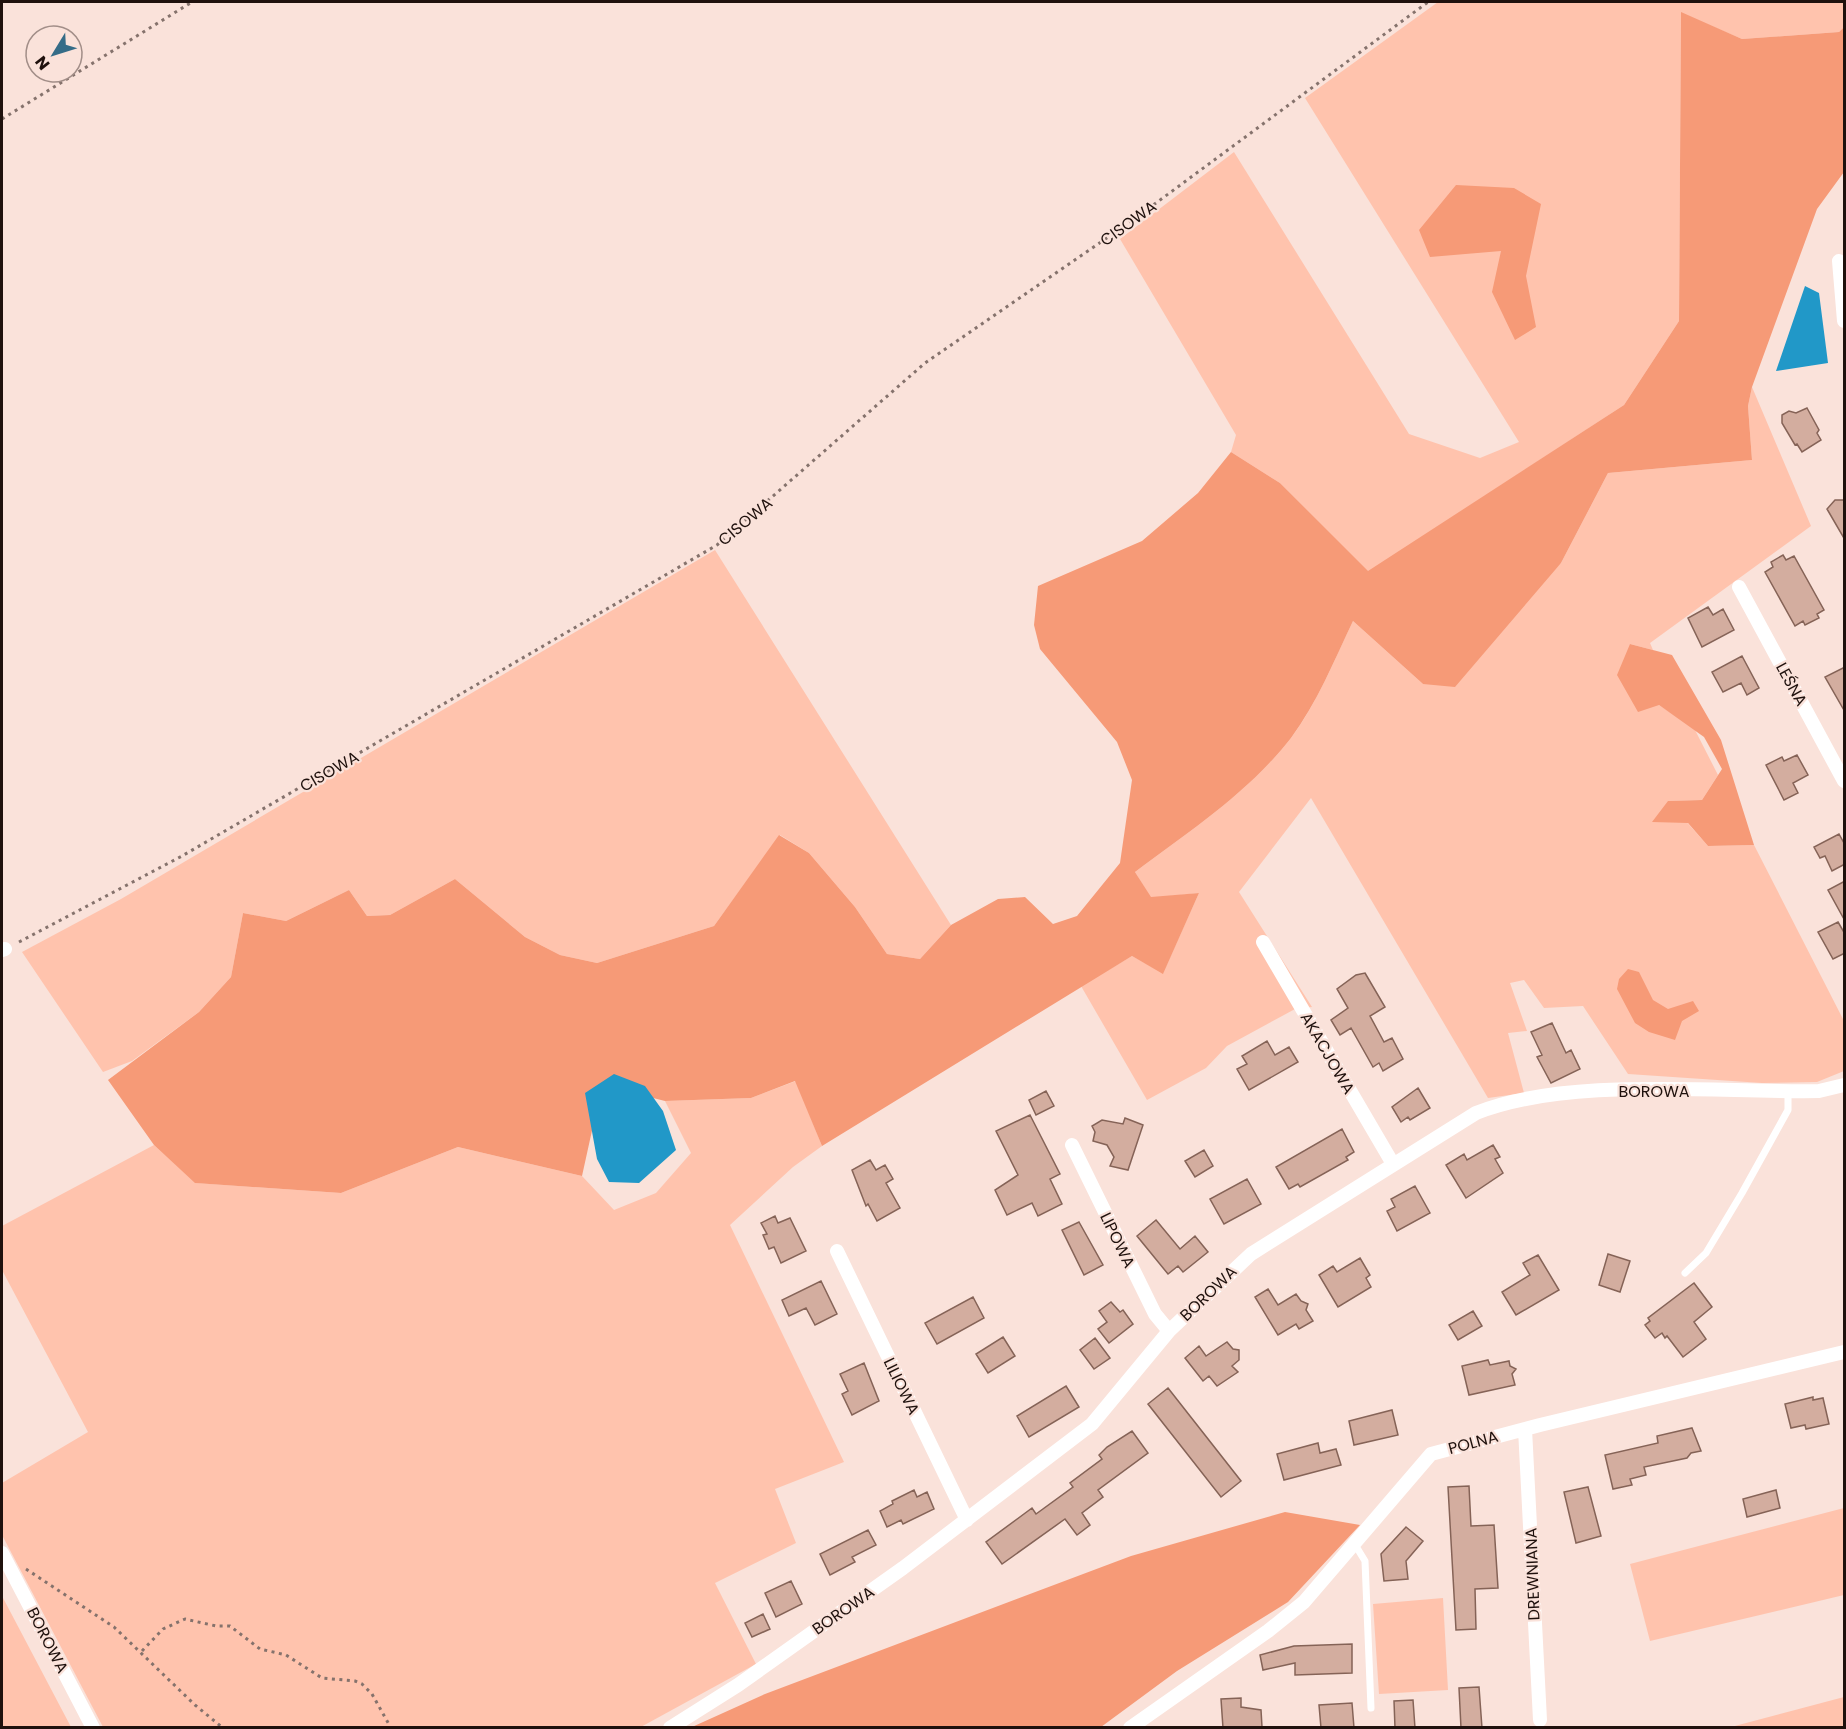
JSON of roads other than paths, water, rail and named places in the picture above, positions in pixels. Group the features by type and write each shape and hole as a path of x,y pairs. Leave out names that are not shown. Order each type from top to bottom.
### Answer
{"street":[{"path":"1839,261 1845,321"},
{"name":"LEŚNA","path":"1739,587 1845,781"},
{"name":"AKACJOWA","path":"1263,942 1393,1164"},
{"name":"BOROWA","path":"670,1728 738,1685 968,1520 1092,1424 1169,1331 1251,1254 1476,1113 1514,1101 1595,1091 1788,1092 1819,1091 1845,1086"},
{"name":"LIPOWA","path":"1072,1145 1155,1314 1169,1331"},
{"name":"LILIOWA","path":"837,1251 968,1520"},
{"name":"POLNA","path":"1130,1728 1268,1631 1304,1602 1431,1454 1845,1352"},
{"name":"DREWNIANA","path":"1525,1429 1540,1720"},
{"name":"BOROWA","path":"2,1553 93,1728"}],"lane":[{"path":"1685,1273 1706,1253 1743,1192 1788,1110 1788,1092"},
{"path":"1354,1543 1365,1561 1371,1708"}],"water":[{"path":"1805,286 1819,293 1828,363 1776,371"},
{"path":"614,1074 645,1086 663,1111 676,1150 639,1183 609,1182 597,1159 585,1093"}]}
